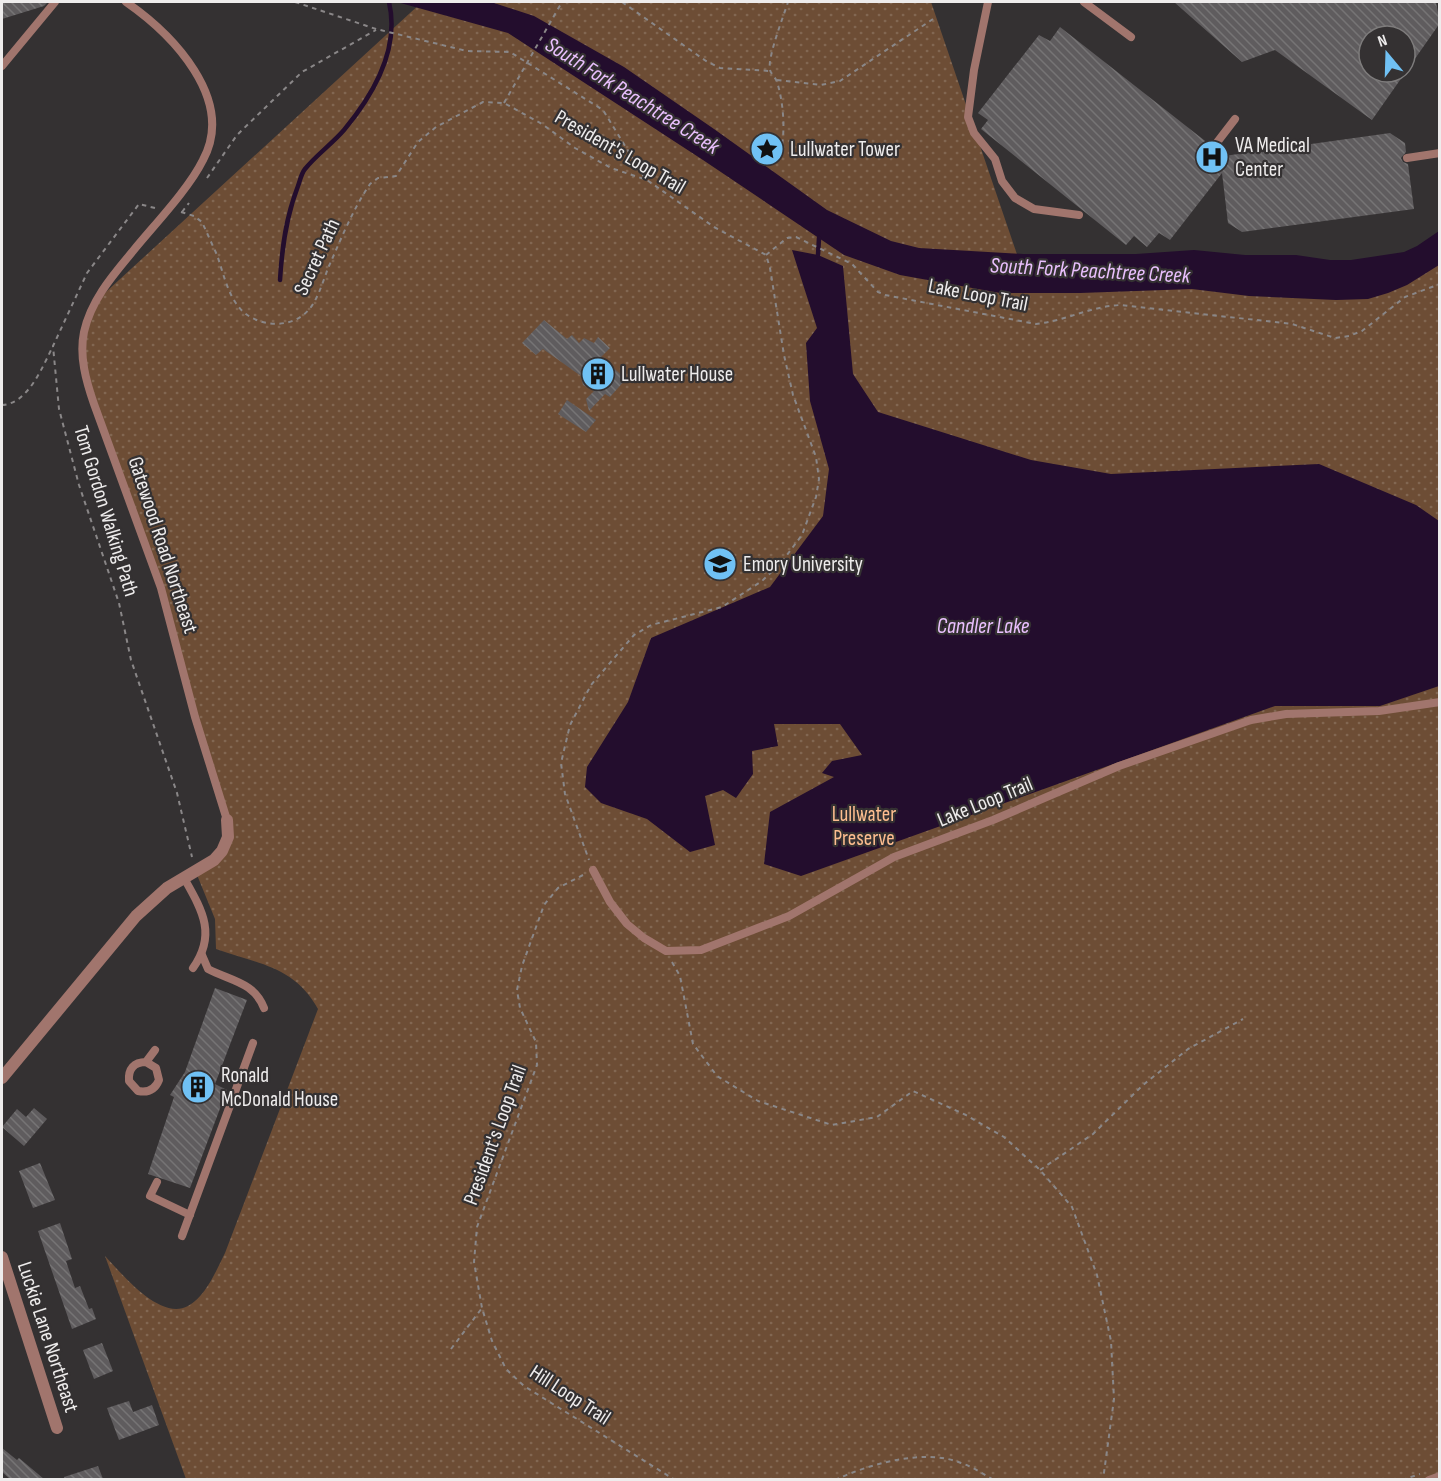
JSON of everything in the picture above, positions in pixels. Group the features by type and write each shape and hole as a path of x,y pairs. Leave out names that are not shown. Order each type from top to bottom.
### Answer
{"street":[{"name":"Gatewood Road Northeast","path":"2,1078 136,916 159,895 214,860 222,851 228,837 227,820"},
{"name":"Luckie Lane Northeast","path":"2,1257 57,1428"}],"lane":[{"path":"2,66 55,2"},
{"name":"Gatewood Road Northeast","path":"126,2 164,33 188,60 210,104 212,119 210,140 204,159 95,302 84,334 84,369 87,385 161,588 195,717 227,820"},
{"path":"988,2 974,70 968,117 974,133 995,159 1002,181 1015,198 1034,210 1079,215"},
{"path":"1084,2 1131,37"},
{"path":"1215,145 1235,119"},
{"path":"1407,158 1440,153"},
{"name":"Lake Loop Trail","path":"666,951 701,950 789,916 894,856 993,820 1119,766 1251,720 1286,714 1379,711 1440,702"},
{"path":"593,870 610,902 627,924 644,938 666,951"},
{"path":"190,874 206,923 202,955 194,968"},
{"path":"202,955 208,969 252,988 264,1008"},
{"path":"182,1236 253,1043"},
{"path":"146,1062 156,1068 159,1080 152,1090 138,1091 132,1086 128,1076 136,1064 146,1062 155,1050"},
{"path":"157,1182 150,1196 190,1215"},
{"path":"1429,1479 1440,1476"}],"path":[{"path":"295,2 376,29 467,51 510,51 603,110 647,180"},
{"path":"504,103 562,2"},
{"path":"622,2 720,68 770,71"},
{"path":"777,161 783,150 783,115 777,80 770,71 770,60 788,2"},
{"path":"777,80 821,85 840,81 933,19"},
{"path":"203,184 237,135 302,72 376,29"},
{"name":"Secret Path","path":"182,212 194,216 201,222 231,293 241,310 256,321 268,324 280,324 293,320 304,314 312,305 370,184 378,178 396,176 418,142 436,128 483,102 504,103"},
{"name":"President's Loop Trail","path":"504,103 611,168 647,180 714,227 766,255"},
{"path":"2,405 9,404 32,386 87,273 139,204 182,212 189,203"},
{"name":"Lake Loop Trail","path":"766,255 787,238 796,237 852,264 878,292 885,295 1036,324 1102,306 1120,305 1292,324 1304,326 1335,338 1362,331 1405,297 1440,284"},
{"path":"593,870 565,794 561,763 570,725 591,685 634,634 651,624 722,607 762,581 781,563 802,535 816,497 819,479 816,457 793,395 766,255"},
{"name":"Tom Gordon Walking Path","path":"53,346 59,409 79,485 119,603 131,660 177,793 190,874"},
{"name":"President's Loop Trail","path":"482,1308 474,1262 477,1227 537,1065 536,1042 520,1008 518,990 522,966 544,906 558,888 593,870"},
{"path":"666,951 680,976 693,1044 717,1076 758,1101 832,1125 877,1117 913,1091 966,1115 1004,1137 1040,1170 1072,1207 1097,1275 1111,1341 1114,1399 1103,1479"},
{"path":"1040,1170 1093,1134 1143,1085 1188,1049 1243,1019"},
{"path":"451,1349 482,1308"},
{"name":"Hill Loop Trail","path":"482,1308 492,1341 506,1369 524,1386 675,1479"},
{"path":"835,1479 878,1464 925,1457 960,1462 994,1479"}],"green space":[{"name":"Lullwater Preserve","path":"422,2 931,2 1023,272 1288,276 1439,250 1439,1476 1429,1480 186,1479 105,1256 131,1284 154,1302 177,1309 188,1306 200,1296 225,1253 318,1009 309,995 287,976 261,964 216,949 215,919 195,870 214,860 228,837 168,613 88,385 83,350 95,302"}],"water":[{"name":"South Fork Peachtree Creek","path":"397,2 491,2 534,16 624,67 827,210 891,241 919,248 1023,254 1136,254 1194,250 1351,260 1404,252 1439,231 1439,265 1407,285 1388,293 1368,299 1336,300 1249,296 1192,289 1000,293 900,275 844,255 508,33"},
{"name":"Candler Lake","path":"792,250 818,255 843,266 853,374 878,412 1031,460 1111,474 1319,464 1416,505 1439,521 1439,686 1380,706 1275,706 801,876 764,864 770,812 834,777 822,773 832,761 862,755 840,724 774,724 778,746 752,751 753,774 736,798 723,790 705,796 715,845 690,852 647,819 601,803 585,787 587,767 628,702 651,638 770,587 823,516 829,469 810,401 806,343 817,328"}],"building":[{"path":"2,2 48,2 44,6 2,19"},
{"name":"VA Medical Center","path":"1174,2 1436,2 1440,23 1417,56 1417,24 1357,24 1357,84 1397,84 1372,120 1275,50 1242,62"},
{"path":"1060,27 1209,144 1211,149 1217,150 1224,156 1390,133 1405,143 1406,152 1401,158 1408,164 1414,209 1242,232 1228,223 1222,173 1170,240 1159,233 1147,247 1134,236 1126,245 981,129 988,120 978,113 1039,35 1050,41"},
{"name":"Lullwater House","path":"544,320 567,339 572,335 579,343 584,338 594,343 598,337 610,348 601,357 626,379 610,397 605,394 589,411 586,399 594,391 583,385 581,376 543,349 536,355 522,343"},
{"path":"567,400 596,420 586,432 558,414"},
{"name":"Ronald McDonald House","path":"215,988 247,1000 215,1084 227,1090 190,1188 148,1174 174,1097 170,1095 185,1072"},
{"path":"34,1108 47,1119 24,1146 2,1127 17,1109 26,1117"},
{"path":"40,1163 55,1200 33,1208 19,1171"},
{"path":"60,1223 72,1259 66,1261 75,1288 80,1286 89,1309 92,1308 96,1319 72,1329 38,1231"},
{"path":"102,1343 113,1371 94,1379 83,1350"},
{"path":"129,1401 133,1412 152,1405 159,1425 119,1440 107,1408"},
{"path":"2,1448 17,1460 19,1458 44,1479 10,1479 2,1472"},
{"path":"98,1466 103,1479 65,1479 64,1477"}],"waterway":[{"path":"280,280 283,244 302,173 355,116 374,86 388,54 391,37 389,2"},
{"path":"818,255 819,238"}],"place":[{"name":"Lullwater Tower","path":"767,149"},
{"name":"VA Medical Center","path":"1212,157"},
{"name":"Lullwater House","path":"598,374"},
{"name":"Emory University","path":"720,564"},
{"name":"Ronald McDonald House","path":"198,1087"}]}
